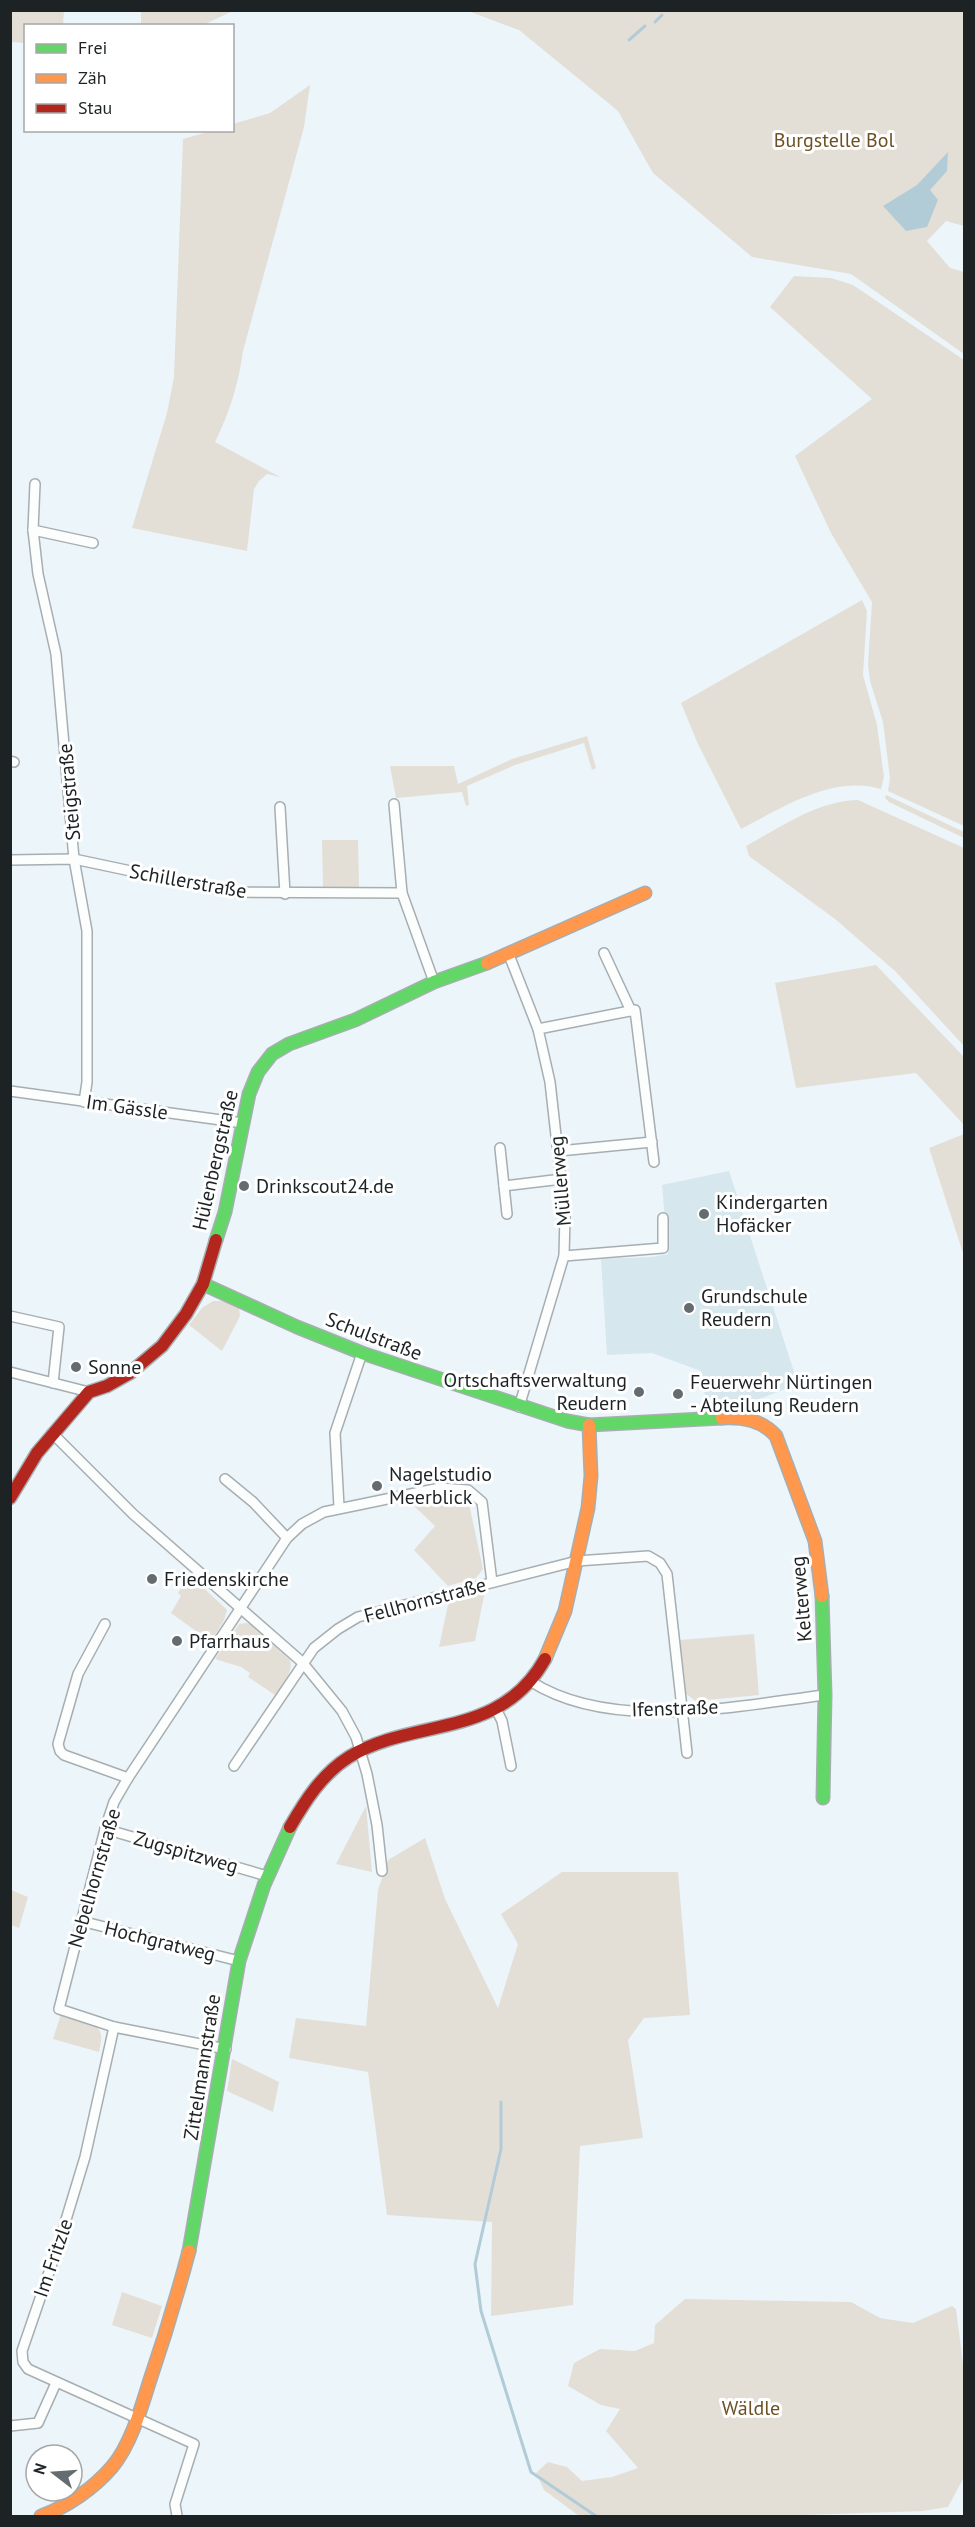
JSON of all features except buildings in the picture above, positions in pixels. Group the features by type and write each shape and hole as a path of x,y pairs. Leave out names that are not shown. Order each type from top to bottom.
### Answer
{"street":[{"name":"Steigstraße","path":"35,484 33,530 38,574 56,654 74,859 87,932 87,1082 84,1102"},
{"path":"33,530 93,543"},
{"path":"394,804 402,893 434,982"},
{"path":"280,807 285,894"},
{"name":"Schillerstraße","path":"10,860 74,859 230,892 402,893"},
{"name":"Hülenbergstraße","path":"10,1498 37,1452 89,1392 107,1386 130,1373 154,1353 186,1314 203,1284 225,1212 249,1094 258,1072 272,1054 289,1044 355,1020 434,982 509,956 645,893"},
{"path":"604,953 631,1011"},
{"name":"Müllerweg","path":"509,956 538,1029 550,1082 565,1216 564,1256 519,1407"},
{"path":"538,1029 635,1010 654,1162"},
{"name":"Im Gässle","path":"10,1091 243,1123"},
{"path":"559,1151 652,1142"},
{"path":"500,1148 507,1214"},
{"path":"504,1186 562,1179"},
{"path":"564,1256 663,1248 663,1218"},
{"name":"Schulstraße","path":"203,1284 297,1327 362,1353 519,1407 567,1421 589,1425 741,1417 750,1419"},
{"path":"10,1316 59,1327 53,1383"},
{"path":"339,1507 336,1433 362,1353"},
{"path":"10,1372 89,1392"},
{"name":"Kelterweg","path":"750,1419 768,1426 776,1436 815,1541 822,1593 825,1695 823,1798"},
{"name":"Zittelmannstraße","path":"41,2517 55,2511 96,2484 114,2465 137,2420 174,2308 193,2238 239,1961 267,1876 300,1810 335,1766 374,1743 456,1724 515,1696 530,1681 545,1660 556,1634 577,1561 590,1494 589,1425"},
{"path":"52,1433 133,1514 302,1662 342,1711 356,1737 360,1751 376,1816 382,1871"},
{"path":"225,1479 253,1502 287,1538"},
{"name":"Nebelhornstraße","path":"226,2049 114,2027 59,2010 105,1829 114,1803 128,1778 287,1538 302,1524 324,1512 339,1507 440,1488 468,1490 482,1502 492,1582"},
{"name":"Fellhornstraße","path":"234,1766 302,1662 314,1648 358,1617 577,1561 648,1556 660,1563 667,1574 687,1753"},
{"path":"105,1624 78,1674 58,1743 64,1755 128,1778"},
{"name":"Ifenstraße","path":"530,1681 543,1689 586,1706 608,1709 684,1711 825,1695"},
{"path":"495,1707 502,1720 511,1766"},
{"name":"Zugspitzweg","path":"105,1829 267,1876"},
{"name":"Hochgratweg","path":"81,1921 239,1961"},
{"name":"Im Fritzle","path":"114,2027 85,2157 58,2246 22,2351 23,2362 28,2368 56,2383 194,2444 175,2504 177,2517"},
{"path":"10,2426 38,2423 56,2383"}],"shaded area":[{"name":"Grundschule Reudern","path":"729,1171 798,1384 754,1401 744,1411 707,1408 701,1371 652,1353 607,1355 601,1259 652,1257 668,1254 662,1185"}],"green space":[{"path":"141,10 233,11 205,24 141,24"},
{"path":"10,11 64,11 63,24 24,24 24,43 11,42"},
{"name":"Burgstelle Bol","path":"468,11 964,11 964,226 946,221 927,241 950,268 964,272 964,354 851,274 752,257 653,173 618,111 519,30"},
{"path":"310,85 304,127 243,351 239,376 229,409 215,442 280,477 267,474 254,489 247,551 132,528 167,413 174,377 183,139 208,132 234,132 234,124 270,113"},
{"path":"794,276 831,278 853,285 964,360 964,826 888,791 890,778 883,722 870,681 868,665 872,602 831,533 795,456 872,399 770,307"},
{"path":"862,600 867,611 863,675 877,725 884,777 881,789 844,786 827,790 791,803 741,829 698,744 681,703"},
{"path":"587,736 596,768 592,770 584,743 515,765 467,786 469,805 466,806 462,792 396,798 390,766 454,766 458,784 512,759"},
{"path":"886,795 964,832 964,838 889,802 885,798"},
{"path":"858,800 964,848 964,1046 895,971 835,919 749,856 746,846 800,816 828,805"},
{"path":"322,840 358,840 359,887 323,887"},
{"path":"876,965 964,1057 964,1125 916,1073 796,1088 775,983"},
{"path":"964,1134 964,1256 929,1148"},
{"path":"213,1301 223,1301 239,1308 240,1316 222,1351 189,1325 202,1308"},
{"path":"458,1494 468,1499 483,1569 476,1578 448,1586 414,1550 435,1526 411,1503"},
{"path":"190,1575 227,1610 211,1642 171,1613 181,1596 178,1593"},
{"path":"485,1591 475,1641 439,1647 449,1600"},
{"path":"239,1624 250,1624 290,1660 289,1674 275,1695 248,1677 250,1673 241,1667 215,1659"},
{"path":"754,1634 759,1695 696,1701 686,1694 680,1640"},
{"path":"366,1806 372,1872 336,1864"},
{"path":"425,1838 445,1899 498,2008 518,1944 501,1914 562,1872 678,1872 690,2015 644,2018 628,2040 643,2138 580,2146 573,2305 491,2316 492,2222 387,2215 368,2072 289,2058 296,2018 366,2026 378,1890 388,1860"},
{"path":"11,1890 28,1897 19,1928 11,1925"},
{"path":"61,2014 99,2029 101,2041 99,2052 53,2039"},
{"path":"232,2059 279,2082 273,2112 227,2091"},
{"path":"122,2292 162,2306 152,2338 112,2325"},
{"name":"Wäldle","path":"685,2299 851,2302 880,2318 913,2323 952,2306 956,2309 964,2372 964,2477 948,2507 922,2511 774,2516 579,2516 544,2490 536,2473 548,2462 567,2467 582,2481 612,2477 638,2468 606,2431 620,2409 601,2405 568,2386 574,2363 600,2349 635,2351 654,2343 655,2325"}],"water":[{"path":"948,152 947,171 930,190 938,200 927,227 906,231 883,206 917,185"}],"waterway":[{"path":"655,22 662,15"},
{"path":"629,40 645,26"},
{"path":"501,2102 501,2149 475,2264 481,2311 531,2472 596,2516"}],"traffic: fast":[{"path":"216,1240 225,1212 249,1094 258,1072 272,1054 289,1044 355,1020 434,982 487,963"},
{"path":"203,1284 297,1327 362,1353 567,1421 589,1425 722,1418"},
{"path":"822,1596 825,1695 823,1798"},
{"path":"189,2251 239,1961 264,1885 290,1827"}],"traffic: slow":[{"path":"487,963 645,893"},
{"path":"722,1418 752,1421 765,1426 776,1436 815,1541 822,1596"},
{"path":"545,1659 565,1611 588,1508 591,1476 589,1425"},
{"path":"41,2516 61,2508 88,2489 105,2475 124,2449 142,2404 189,2251"}],"traffic: jam":[{"path":"10,1498 37,1453 89,1392 107,1386 130,1373 162,1346 186,1314 203,1284 216,1240"},
{"path":"290,1827 322,1780 349,1757 374,1745 480,1715 505,1703 526,1685 545,1659"}],"place":[{"name":"Drinkscout24.de","path":"244,1186"},
{"name":"Kindergarten Hofäcker","path":"704,1214"},
{"name":"Grundschule Reudern","path":"689,1308"},
{"name":"Sonne","path":"76,1367"},
{"name":"Ortschaftsverwaltung Reudern","path":"639,1392"},
{"name":"Feuerwehr Nürtingen - Abteilung Reudern","path":"678,1394"},
{"name":"Nagelstudio Meerblick","path":"377,1486"},
{"name":"Friedenskirche","path":"152,1579"},
{"name":"Pfarrhaus","path":"177,1641"}]}
